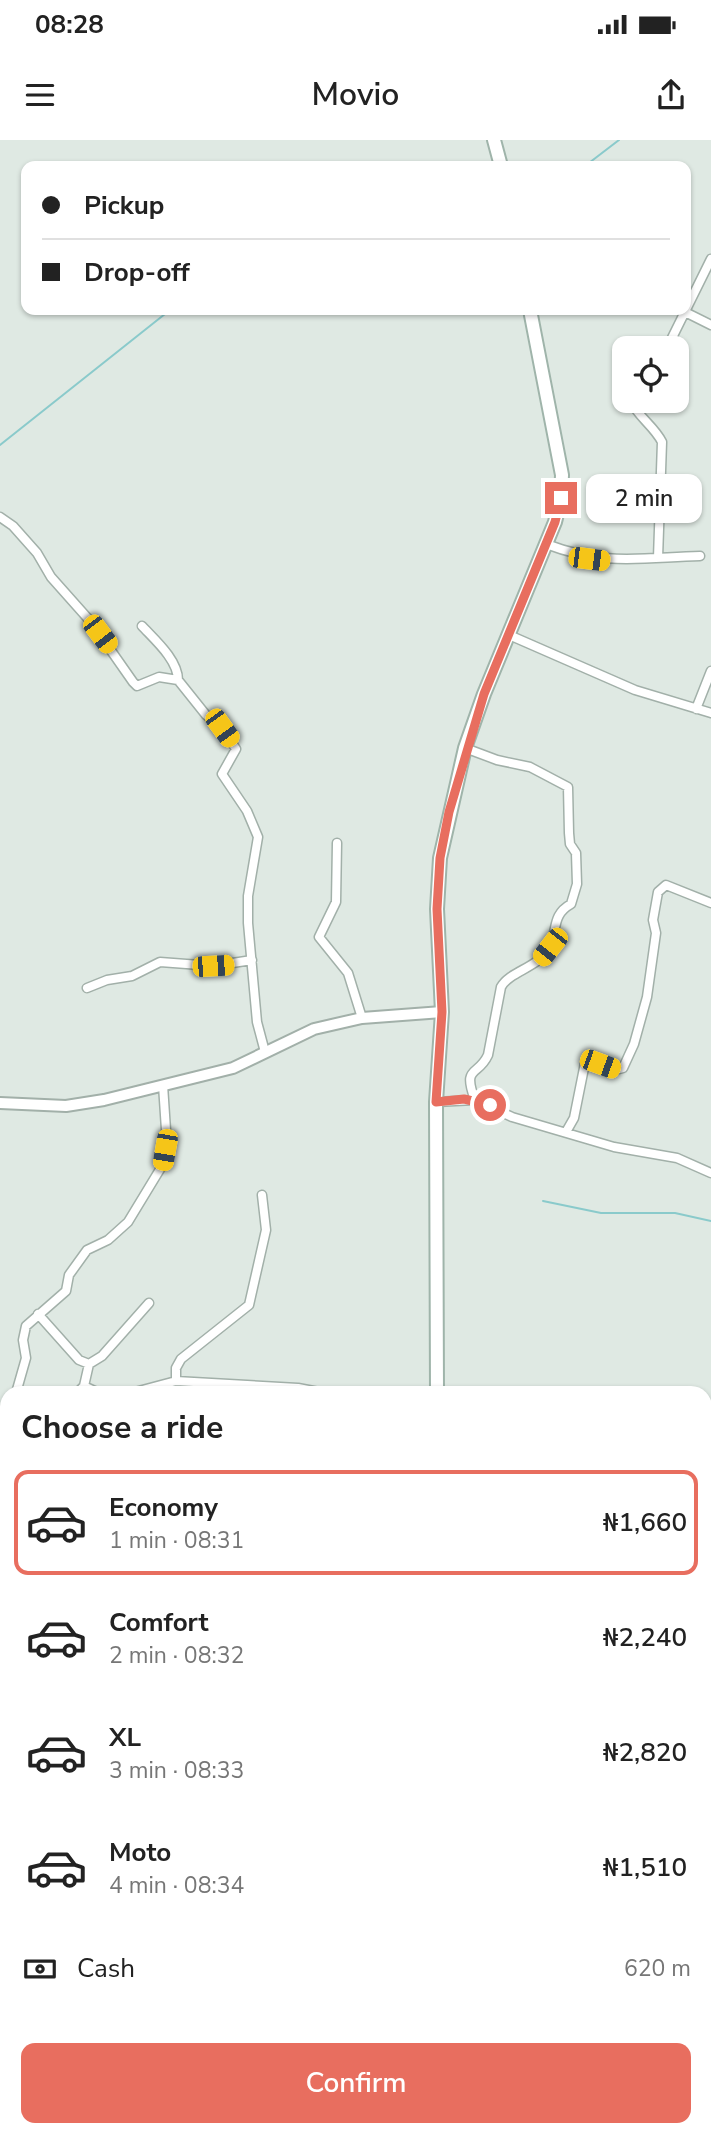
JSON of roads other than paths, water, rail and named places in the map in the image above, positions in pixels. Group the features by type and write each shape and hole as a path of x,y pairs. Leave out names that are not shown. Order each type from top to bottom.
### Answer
{"main road":[{"path":"495,140 499,161"},
{"path":"437,1386 436,1102 442,1012 437,909 440,858 465,748 546,544 561,498 562,475 531,315"}],"street":[{"path":"691,300 711,259"},
{"path":"673,336 684,315"},
{"path":"691,315 711,325"},
{"path":"639,413 654,427 662,442 658,558"},
{"path":"0,517 13,526 37,553 51,577 91,622 137,686 159,677 178,680"},
{"path":"546,544 589,559 700,556"},
{"path":"142,626 169,659 178,673 178,680 206,715 222,728 236,749 222,774 247,811 258,837 248,896 257,1022 265,1052"},
{"path":"509,635 635,690 711,713"},
{"path":"696,709 711,671"},
{"path":"465,748 497,760 530,767 568,787 571,794 570,844 576,853 572,901 560,911 550,947 535,964 505,980 501,987 488,1055 484,1063 472,1070 469,1079 475,1100"},
{"path":"337,843 336,902 318,937 348,973 362,1018"},
{"path":"566,1132 575,1118 585,1063 615,1070 623,1068 634,1044 647,998 656,933 653,920 658,892 666,885 711,903"},
{"path":"87,988 107,979 132,976 160,962 213,966 252,960"},
{"path":"0,1103 66,1106 233,1068 314,1028 362,1018 442,1012"},
{"path":"18,1386 26,1358 23,1333 38,1314 66,1291 69,1275 87,1250 108,1240 128,1222 162,1166 166,1130 163,1085"},
{"path":"436,1102 475,1100 512,1117 614,1147 677,1158 711,1172"},
{"path":"176,1381 176,1368 181,1359 249,1305 266,1230 261,1195"},
{"path":"81,1386 89,1364 102,1356 149,1303"},
{"path":"38,1314 79,1360 89,1364"},
{"path":"158,1386 176,1381 263,1386"}],"waterway":[{"path":"592,161 619,140"},
{"path":"0,445 164,315"},
{"path":"543,1201 601,1213 675,1213 711,1221"}]}
